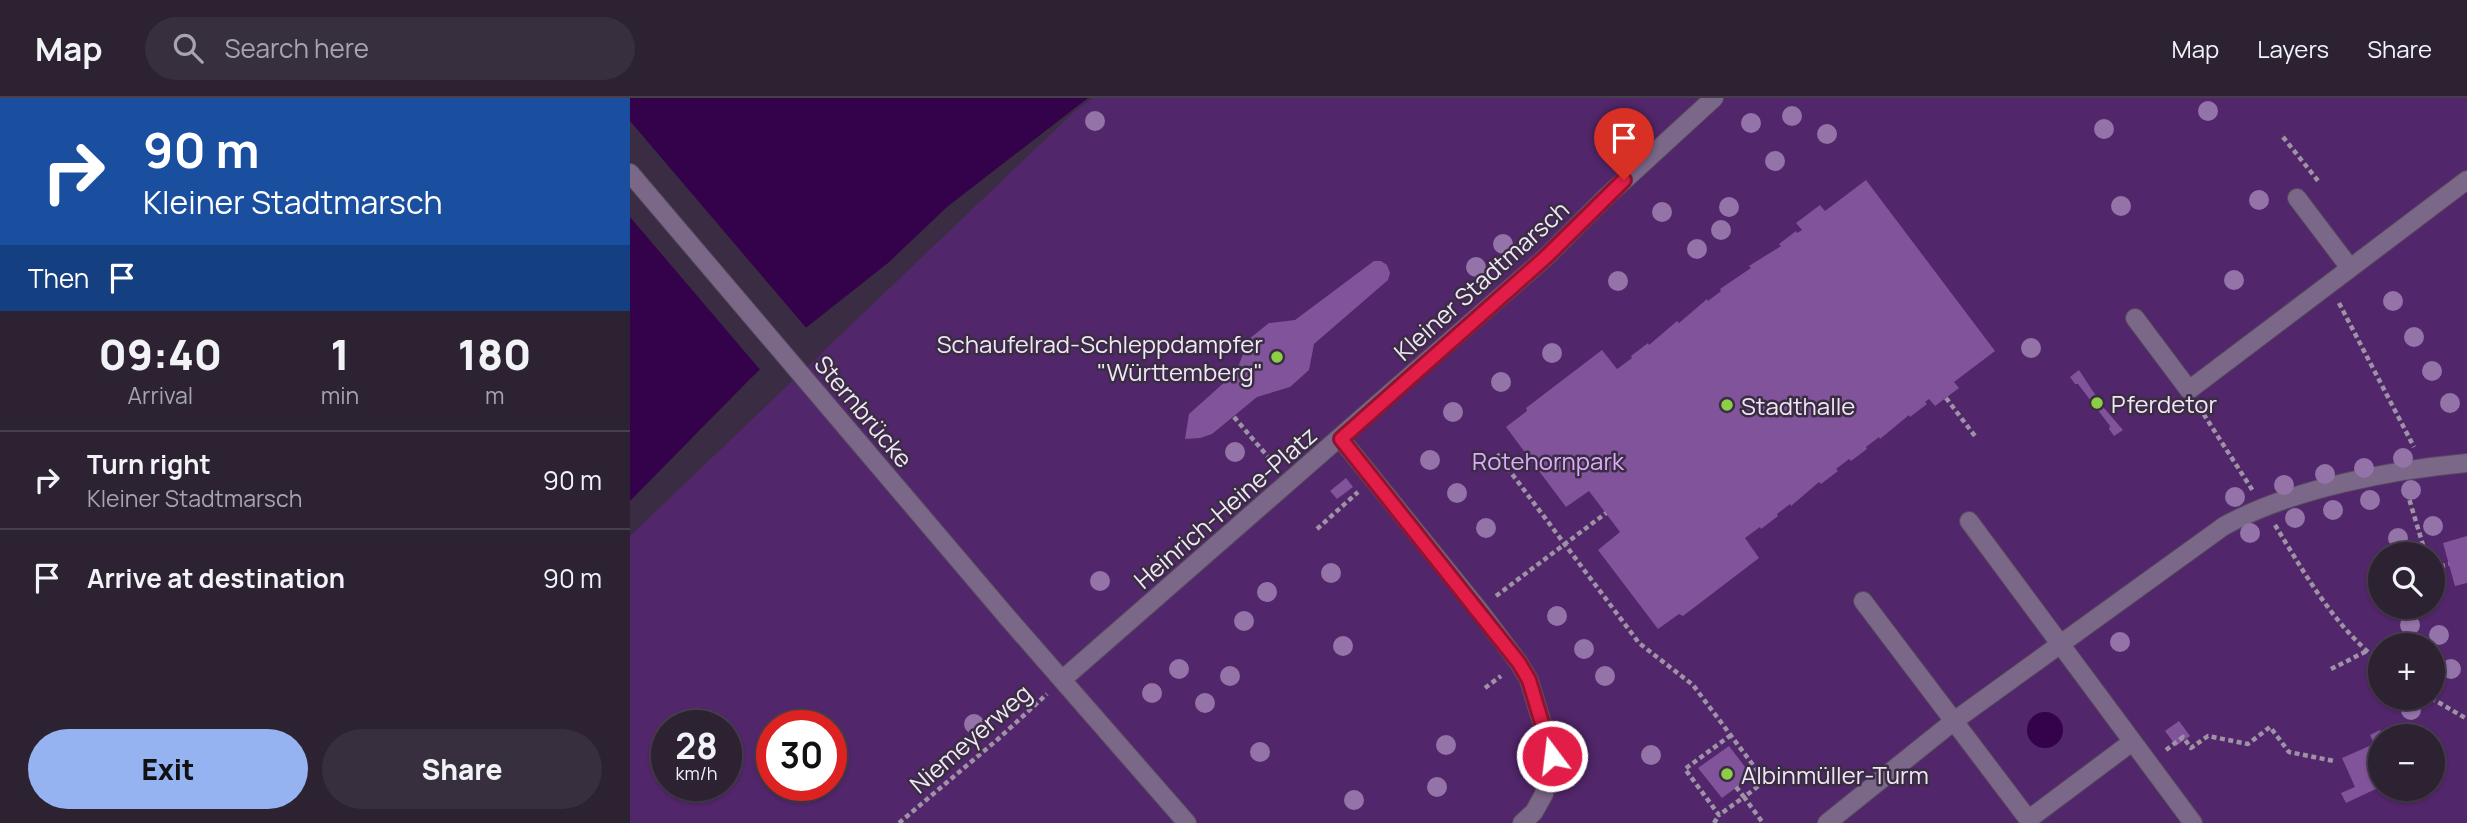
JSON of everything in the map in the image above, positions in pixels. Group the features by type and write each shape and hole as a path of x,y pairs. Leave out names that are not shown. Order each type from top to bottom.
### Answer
{"street":[{"name":"Kleiner Stadtmarsch","path":"1341,439 1546,257 1606,197 1714,98"},
{"name":"Sternbrücke","path":"630,173 1008,618 1063,679"},
{"path":"2135,318 2189,390 2467,180"},
{"path":"2297,198 2350,268"},
{"name":"Heinrich-Heine-Platz","path":"1063,679 1341,439 1479,610 1529,680 1552,756 1544,794 1534,812 1522,823"},
{"path":"1827,823 1954,721 2211,533 2264,507 2345,484 2401,472 2467,463"},
{"path":"1969,521 2193,823"},
{"path":"1863,601 2030,821 2133,742"},
{"path":"1063,679 1187,823"}],"path":[{"path":"2283,136 2319,183"},
{"path":"2329,283 2425,468"},
{"path":"2189,390 2319,595 2367,651 2331,669"},
{"path":"1946,398 1975,436"},
{"path":"1234,417 1269,458"},
{"path":"1497,454 1639,643 1693,685 1765,781 1719,816 1714,823"},
{"path":"2401,472 2422,542"},
{"path":"1317,528 1373,479"},
{"path":"1479,610 1606,513"},
{"path":"2445,565 2449,564"},
{"name":"Niemeyerweg","path":"899,823 997,740 1063,679"},
{"path":"2445,706 2467,719"},
{"path":"2148,763 2183,737 2191,748 2208,736 2248,744 2270,727 2289,752 2334,761"},
{"path":"1719,816 1685,769 1731,735"},
{"path":"1736,787 1763,823"}],"green space":[{"name":"Rotehornpark","path":"1093,98 2467,98 2467,823 630,823 630,536 1075,111"}],"shaded area":[{"path":"630,98 1088,98 947,207 888,263 793,338 630,501"},
{"path":"2045,712 2058,717 2063,730 2058,743 2045,748 2032,743 2027,730 2032,717"}],"pier":[{"path":"630,121 808,330 762,372 630,217"}],"building":[{"name":"Stadthalle","path":"1866,180 1995,351 1954,382 1959,388 1935,406 1929,399 1925,402 1927,404 1910,417 1909,415 1851,461 1849,459 1836,469 1838,471 1821,484 1819,482 1791,506 1790,504 1777,514 1778,516 1761,529 1760,527 1745,538 1759,558 1683,616 1679,614 1658,629 1598,550 1620,532 1589,491 1566,507 1506,427 1527,411 1526,408 1602,350 1617,369 1677,321 1679,323 1707,299 1708,301 1721,291 1720,289 1751,268 1749,266 1781,246 1779,244 1796,231 1797,233 1802,230 1796,223 1820,205 1825,211"},
{"name":"Schaufelrad-Schleppdampfer \"Württemberg\"","path":"1374,261 1387,265 1390,273 1388,280 1314,344 1309,370 1290,387 1257,397 1212,434 1185,439 1189,414 1236,372 1249,339 1269,323 1295,320"},
{"name":"Pferdetor","path":"2079,370 2104,408 2123,430 2114,436 2110,426 2070,377"},
{"path":"1346,478 1353,487 1337,499 1330,491"},
{"path":"2467,536 2467,583 2455,586 2445,542"},
{"path":"2179,721 2190,736 2176,746 2165,731"},
{"name":"Albinmüller-Turm","path":"1729,746 1752,776 1722,798 1698,768"},
{"path":"2368,747 2368,793 2346,803 2341,793 2355,787 2342,758"}],"place":[{"name":"Schaufelrad-Schleppdampfer \"Württemberg\"","path":"1277,357"},
{"name":"Pferdetor","path":"2097,403"},
{"name":"Stadthalle","path":"1727,405"},
{"name":"Albinmüller-Turm","path":"1727,774"}],"route":[{"path":"1552,756 1539,707 1519,663 1341,439 1560,245 1624,180"}]}
